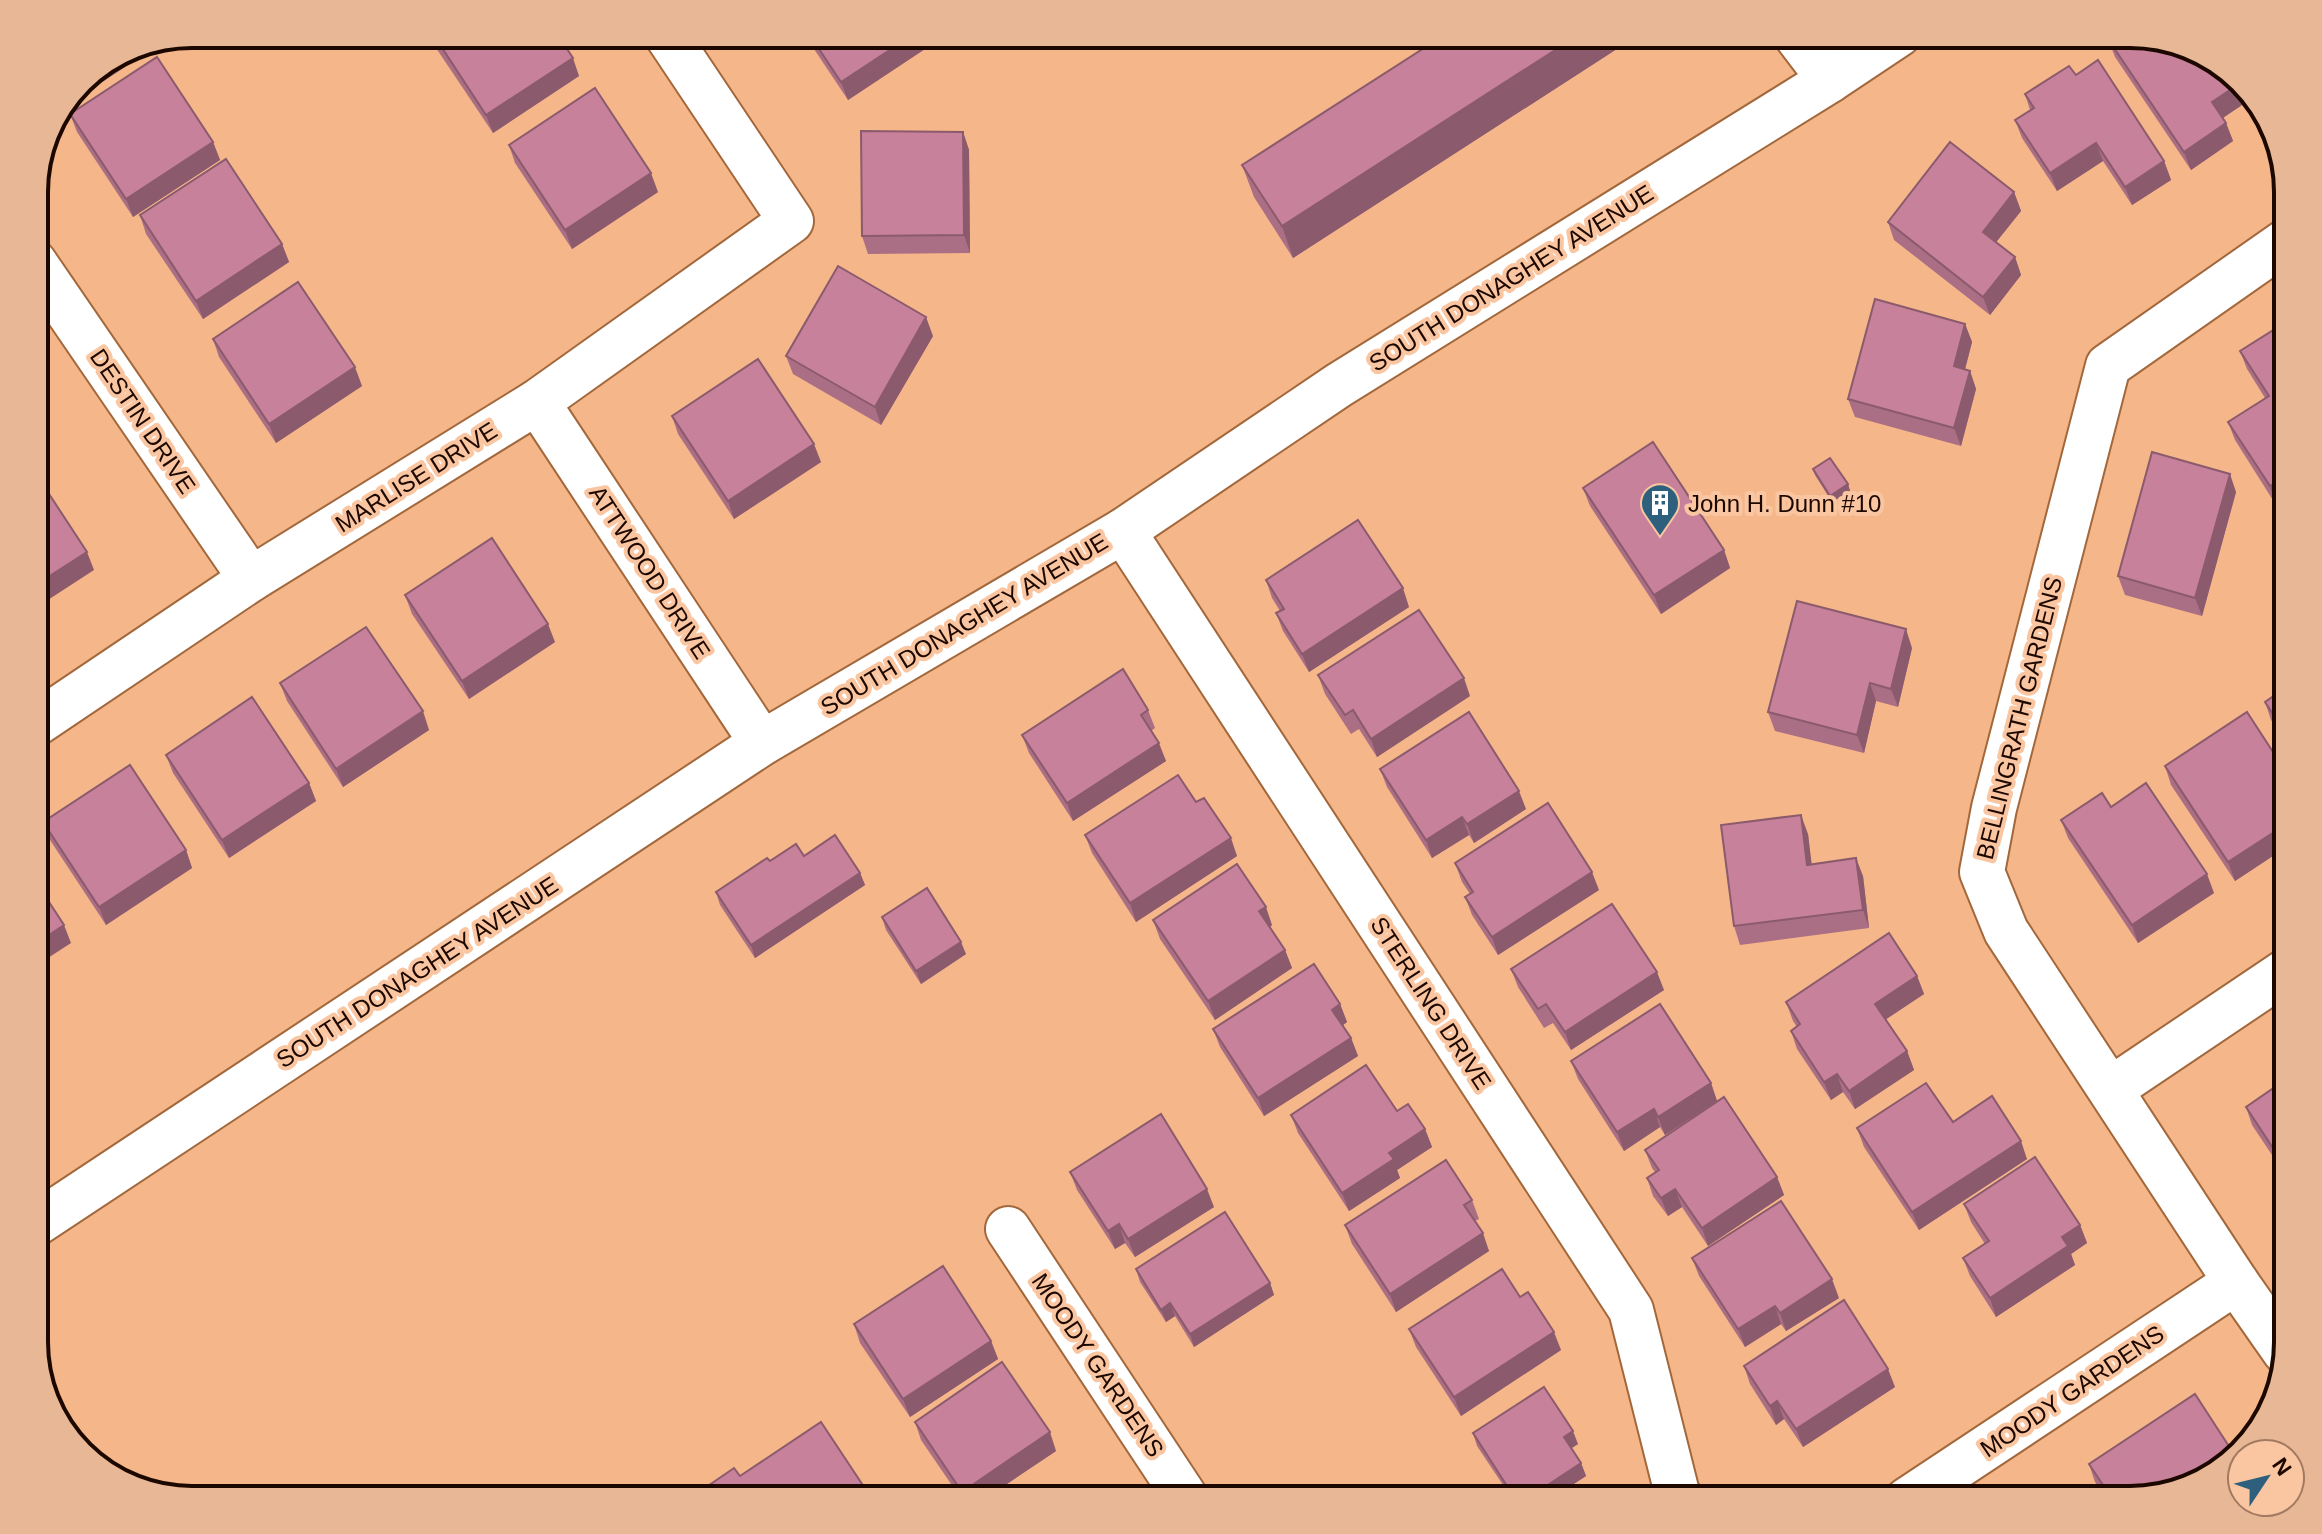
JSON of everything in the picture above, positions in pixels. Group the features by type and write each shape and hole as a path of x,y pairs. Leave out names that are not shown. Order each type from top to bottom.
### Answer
{"street":[{"name":"MARLISE DRIVE","path":"48,716 251,579 537,402 791,221 675,48"},
{"path":"1806,48 1830,80"},
{"name":"SOUTH DONAGHEY AVENUE","path":"48,1216 762,743 1123,531 1339,385 1878,48"},
{"name":"BELLINGRATH GARDENS","path":"2274,250 2108,366 1994,808 1982,872 2006,931 2274,1336"},
{"name":"DESTIN DRIVE","path":"48,282 251,579"},
{"name":"ATTWOOD DRIVE","path":"537,402 762,743"},
{"name":"STERLING DRIVE","path":"1123,531 1631,1310 1675,1486"},
{"path":"2111,1089 2274,979"},
{"name":"MOODY GARDENS","path":"1008,1229 1178,1486"},
{"name":"MOODY GARDENS","path":"1928,1486 2236,1282"}],"building":[{"path":"442,48 566,48 573,58 486,115"},
{"path":"818,48 893,48 841,82"},
{"path":"1424,48 1558,48 1282,226 1242,165"},
{"path":"2114,48 2149,49 2176,56 2210,72 2231,89 2212,102 2226,123 2184,152"},
{"path":"157,57 213,142 126,199 71,113"},
{"path":"2098,60 2164,161 2125,187 2096,143 2050,173 2015,120 2034,108 2025,94 2069,66 2076,75"},
{"path":"595,88 651,173 565,230 509,145"},
{"path":"861,131 963,132 964,235 862,236"},
{"path":"1950,142 2014,192 1983,232 2015,257 1983,297 1888,222"},
{"path":"226,159 282,244 196,301 140,215"},
{"path":"838,266 926,317 875,407 786,356"},
{"path":"298,282 355,367 269,424 213,339"},
{"path":"1875,299 1965,324 1954,366 1970,371 1954,428 1848,399"},
{"path":"2274,330 2274,484 2270,486 2228,422 2269,396 2240,351"},
{"path":"758,359 814,444 728,501 672,416"},
{"name":"John H. Dunn #10","path":"1653,442 1724,550 1654,595 1583,488"},
{"path":"2152,452 2230,474 2195,598 2118,576"},
{"path":"1830,458 1848,484 1830,496 1813,469"},
{"path":"48,492 87,552 48,577"},
{"path":"1358,520 1403,588 1302,654 1276,613 1284,609 1266,580"},
{"path":"492,538 548,624 462,681 405,595"},
{"path":"1797,601 1906,629 1891,689 1870,683 1857,735 1768,712"},
{"path":"1419,610 1464,678 1371,739 1353,710 1345,715 1318,675"},
{"path":"366,627 423,711 336,769 280,683"},
{"path":"1123,669 1148,710 1141,715 1159,743 1067,803 1022,735"},
{"path":"2274,696 2274,716 2265,702"},
{"path":"252,697 309,783 222,840 166,755"},
{"path":"1469,712 1519,791 1467,824 1462,817 1426,840 1380,769"},
{"path":"2247,712 2274,753 2274,832 2228,862 2165,766"},
{"path":"130,765 186,850 99,907 48,830 48,819"},
{"path":"1178,775 1196,802 1204,798 1231,838 1130,903 1085,835"},
{"path":"2146,783 2207,874 2132,925 2061,820 2102,793 2111,807"},
{"path":"1548,803 1592,872 1492,937 1465,897 1473,892 1455,863"},
{"path":"1801,815 1807,865 1856,858 1863,910 1734,926 1721,825"},
{"path":"835,835 860,873 751,945 716,892 767,858 770,861 796,844 804,856"},
{"path":"1237,864 1266,907 1259,911 1285,950 1208,1001 1153,920"},
{"path":"927,888 961,942 916,971 882,917"},
{"path":"48,900 64,925 48,936"},
{"path":"1612,904 1657,972 1565,1032 1546,1004 1538,1009 1511,969"},
{"path":"1889,933 1917,976 1875,1004 1907,1051 1849,1091 1837,1074 1824,1082 1791,1031 1800,1024 1786,1002"},
{"path":"1314,964 1340,1004 1332,1010 1351,1038 1258,1098 1213,1029"},
{"path":"1660,1004 1711,1083 1658,1117 1654,1109 1617,1132 1571,1061"},
{"path":"1366,1065 1397,1111 1408,1104 1425,1129 1389,1153 1394,1159 1342,1193 1291,1115"},
{"path":"1926,1083 1953,1122 1992,1096 2021,1141 1912,1212 1857,1128"},
{"path":"2274,1088 2274,1150 2246,1107"},
{"path":"1724,1097 1777,1177 1702,1228 1675,1189 1661,1198 1647,1178 1659,1170 1645,1150"},
{"path":"1161,1114 1207,1189 1128,1239 1119,1224 1108,1231 1070,1172"},
{"path":"2035,1157 2080,1225 2062,1237 2068,1246 1990,1298 1963,1258 1989,1241 1964,1204"},
{"path":"1446,1160 1472,1200 1464,1205 1483,1233 1390,1294 1345,1225"},
{"path":"1781,1201 1832,1279 1780,1313 1775,1306 1738,1329 1692,1258"},
{"path":"1225,1212 1270,1283 1190,1334 1170,1303 1161,1310 1136,1269"},
{"path":"943,1266 991,1341 903,1399 854,1324"},
{"path":"1502,1269 1520,1297 1528,1292 1554,1332 1454,1397 1409,1329"},
{"path":"1844,1300 1888,1369 1796,1429 1777,1401 1770,1406 1744,1366"},
{"path":"1002,1362 1050,1432 971,1486 958,1486 915,1422"},
{"path":"1544,1387 1573,1431 1564,1437 1581,1463 1546,1486 1507,1486 1473,1433"},
{"path":"2195,1394 2226,1442 2226,1449 2210,1462 2176,1478 2140,1486 2104,1486 2089,1464"},
{"path":"821,1422 863,1486 708,1486 734,1468 740,1476"}],"place":[{"name":"John H. Dunn #10","path":"1660,537"}]}
